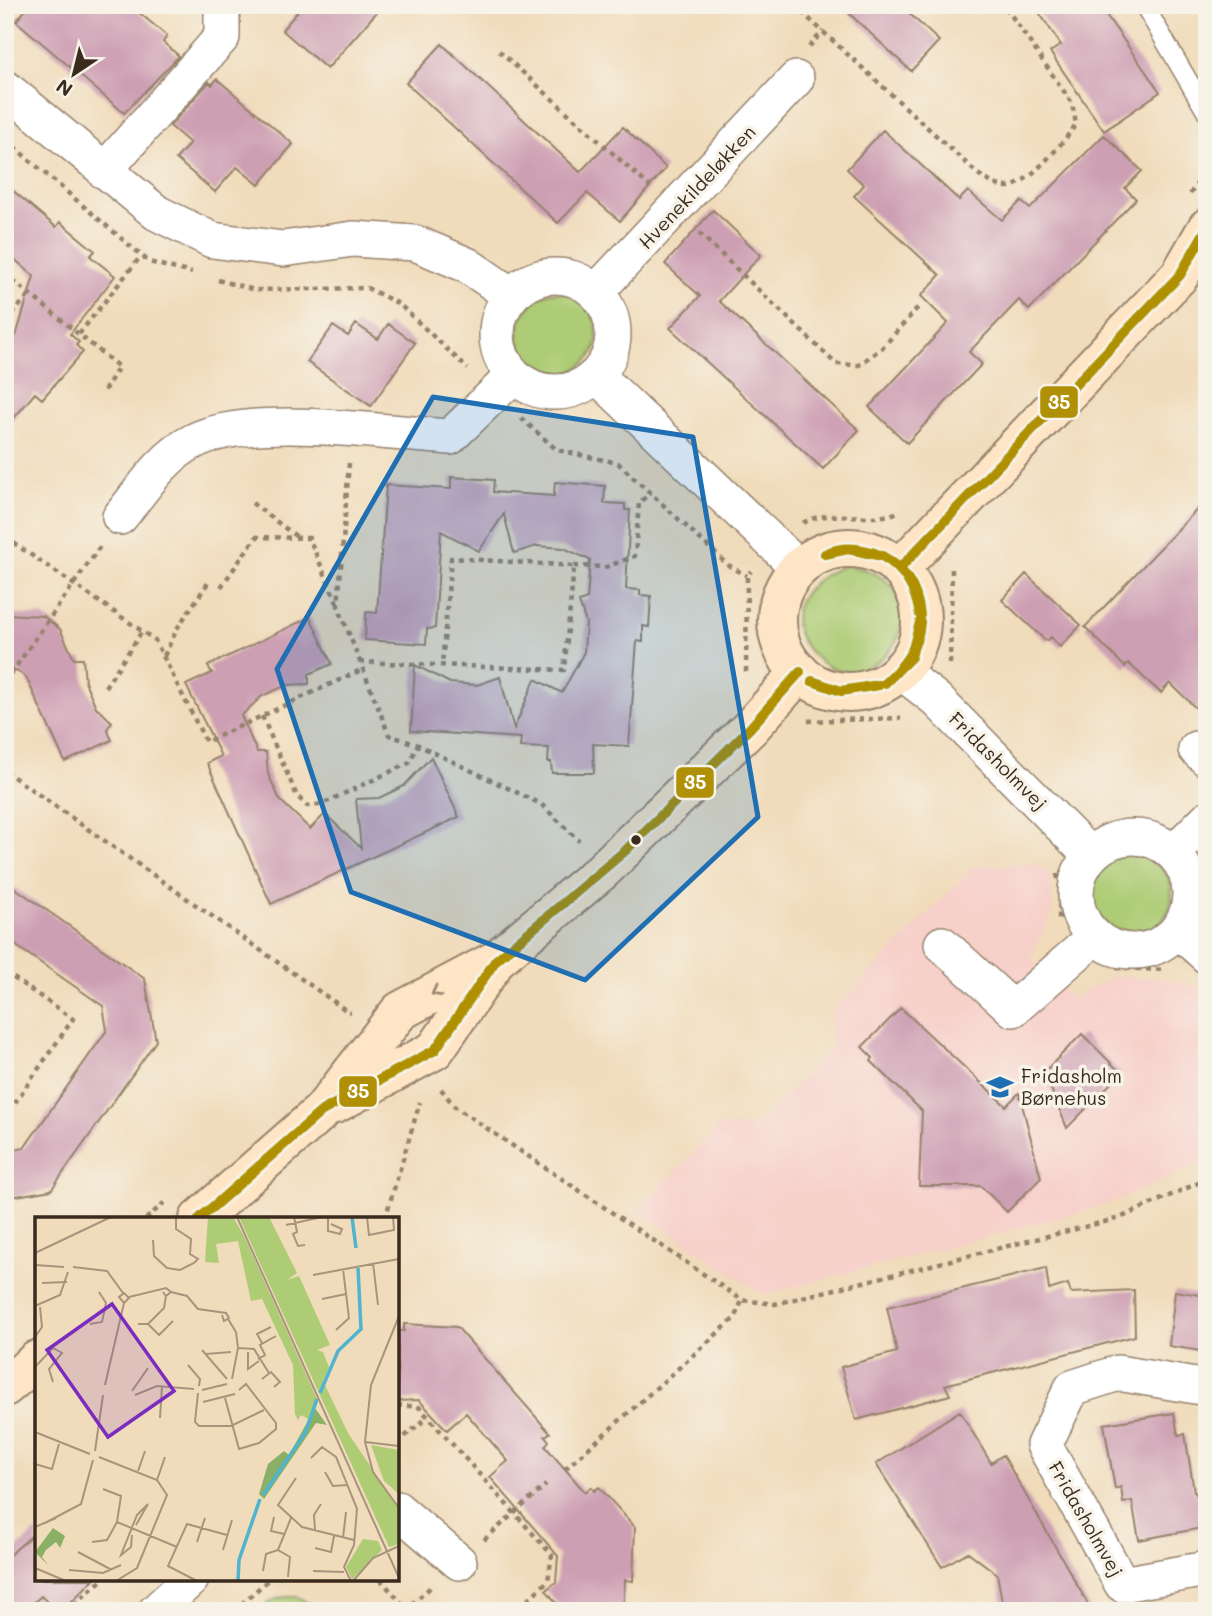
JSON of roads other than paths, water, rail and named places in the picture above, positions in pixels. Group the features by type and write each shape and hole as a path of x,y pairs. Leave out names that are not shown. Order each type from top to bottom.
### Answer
{"street":[{"path":"104,171 222,37 222,5"},
{"name":"Hvenekildeløkken","path":"596,292 796,79"},
{"path":"5,88 157,214 212,240 283,249 353,239 415,243 467,265 511,295"},
{"path":"900,568 1194,267 1207,228"},
{"path":"120,517 162,464 194,441 228,429 271,426 450,437 504,385 504,361 497,327 502,310 511,295 526,284 553,276 580,282 596,292 607,307 613,342 607,360 596,375 582,386 546,392 529,386 504,385"},
{"path":"596,375 799,568"},
{"path":"838,548 860,549 881,555 900,568 913,586 920,608 920,631 914,653 900,671 882,685 850,692 818,685 800,673 785,654 778,632 778,609 785,587 799,568 817,555 838,548"},
{"name":"Fridasholmvej","path":"900,671 930,694 1090,855"},
{"path":"201,1217 322,1111 400,1011 496,960 602,871 750,728 800,673"},
{"path":"1173,853 1207,819"},
{"path":"942,944 1013,1009 1083,948 1147,950 1164,942 1178,930 1186,915 1189,882 1173,853 1158,842 1122,838 1105,844 1090,855 1080,871 1076,888 1077,906 1083,923 1083,948"},
{"path":"1178,930 1207,956"},
{"path":"322,1111 435,1050 496,960"},
{"path":"5,1387 35,1362"},
{"name":"Fridasholmvej","path":"1207,1388 1118,1373 1072,1388 1044,1445 1122,1584 1207,1569"},
{"path":"399,1511 459,1562"},
{"path":"156,1611 189,1581"}],"lane":[{"path":"1144,5 1207,113"}],"place":[{"name":"Fridasholm Børnehus","path":"1000,1087"}]}
